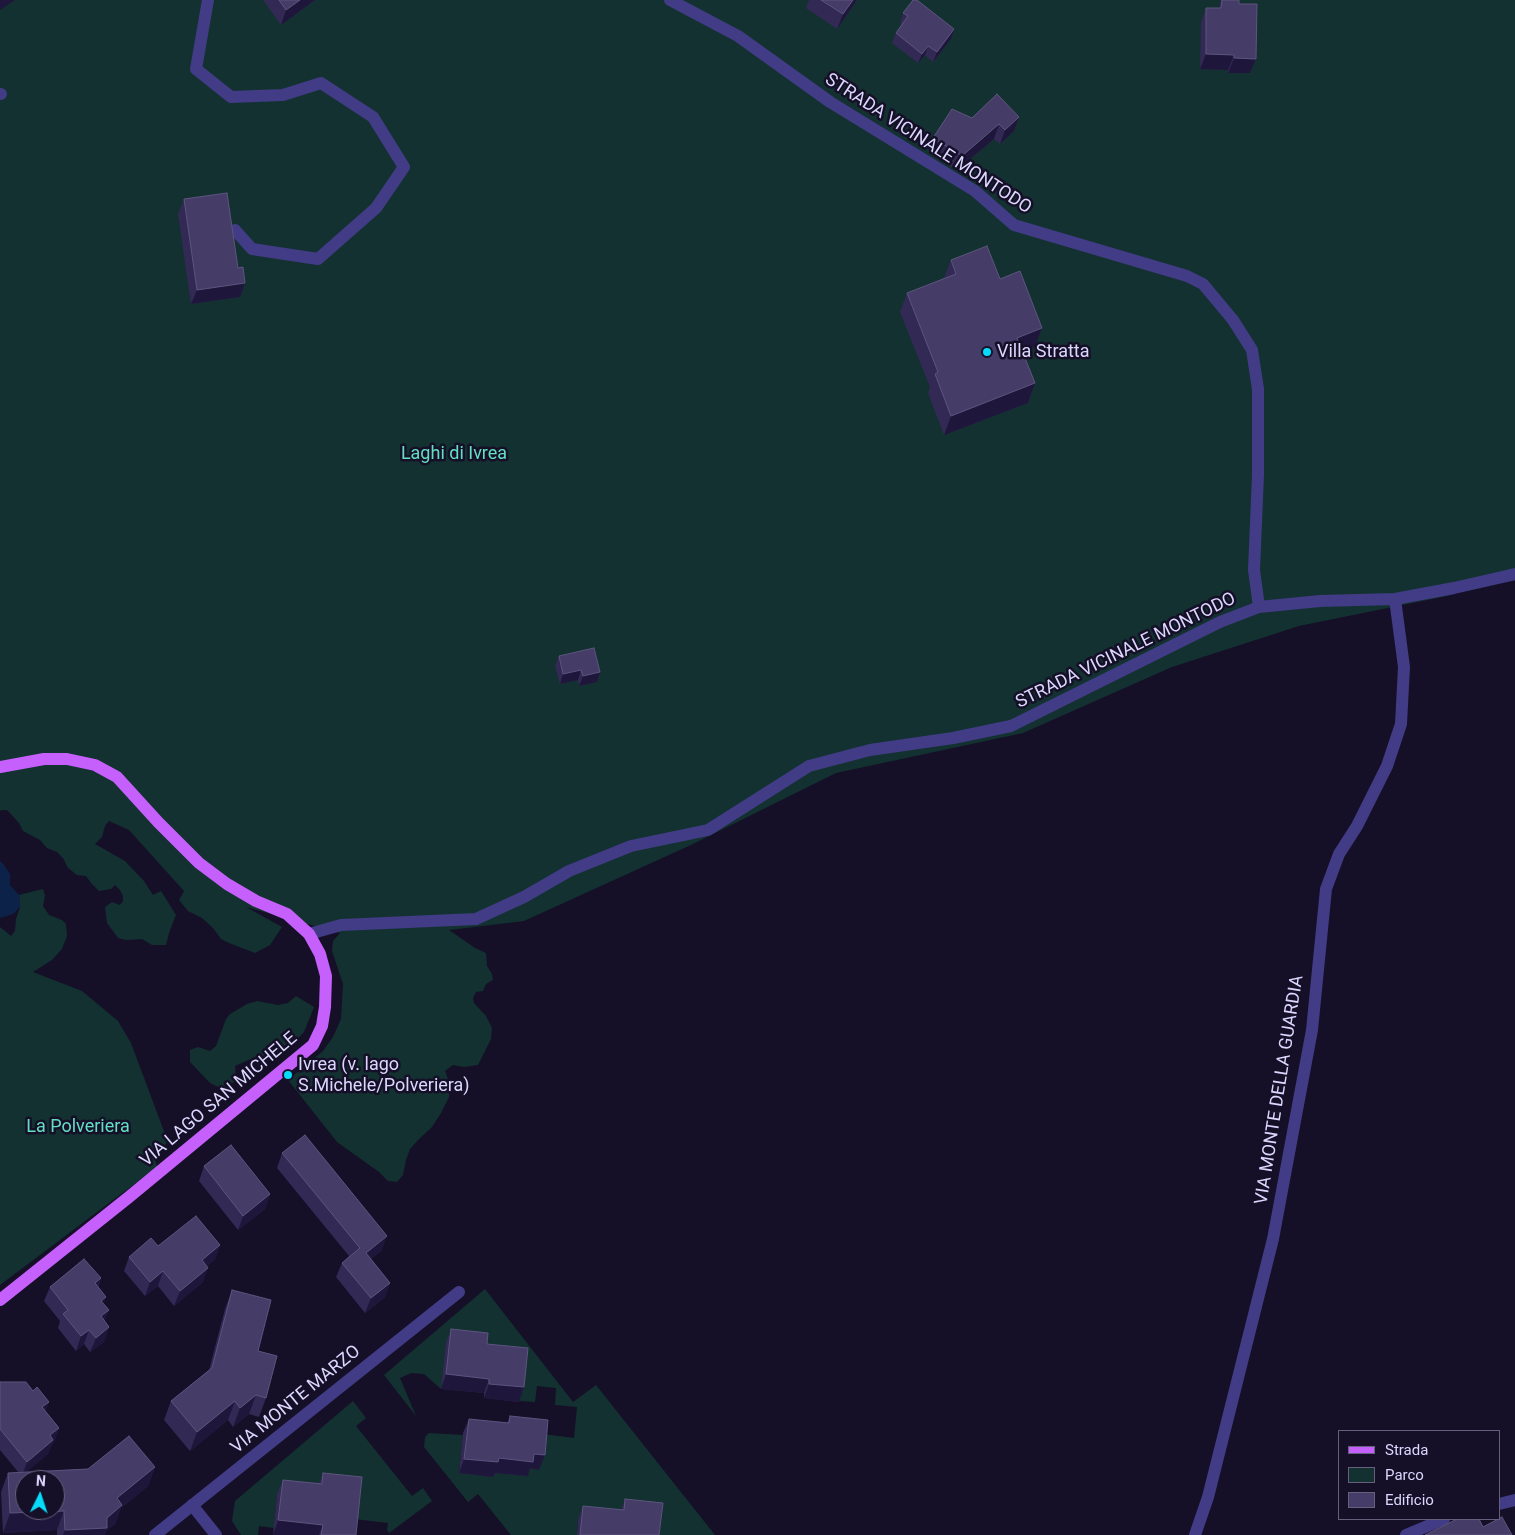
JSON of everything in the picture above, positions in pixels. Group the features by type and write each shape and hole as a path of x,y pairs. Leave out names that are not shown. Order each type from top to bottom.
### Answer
{"main road":[{"name":"VIA LAGO SAN MICHELE","path":"0,767 44,759 67,759 96,764 117,777 199,863 227,884 256,901 287,914 309,934 320,954 326,976 322,1026 314,1045 122,1203 0,1300"}],"street":[{"path":"208,0 196,70 230,97 283,95 321,83 373,117 404,167 376,208 318,259 252,249 235,230"},
{"name":"STRADA VICINALE MONTODO","path":"309,934 341,925 476,919 524,897 570,872 631,846 708,830 809,766 870,750 953,738 1011,726 1220,622 1260,607 1254,570 1258,475 1258,389 1252,350 1233,320 1203,284 1187,276 1014,225 975,191 830,102 738,36 670,0"},
{"path":"1260,607 1320,601 1395,598 1454,588 1515,574"},
{"name":"VIA MONTE DELLA GUARDIA","path":"1195,1535 1208,1497 1273,1239 1312,1030 1326,889 1339,854 1357,826 1386,766 1401,724 1404,667 1395,598"},
{"name":"VIA MONTE MARZO","path":"155,1535 458,1292"},
{"path":"1500,1504 1515,1500"},
{"path":"192,1505 216,1535"},
{"path":"1406,1535 1425,1531 1442,1520"}],"green space":[{"name":"Laghi di Ivrea","path":"0,0 1515,0 1515,574 1447,596 1299,626 1172,667 1023,733 836,773 693,844 524,921 449,930 475,948 486,953 487,966 493,980 486,984 483,991 476,992 473,998 474,1003 486,1016 492,1028 491,1039 478,1065 464,1067 453,1065 445,1071 449,1082 449,1097 441,1113 432,1127 410,1149 403,1175 397,1182 388,1181 379,1172 337,1142 288,1080 323,1051 333,1037 341,1019 343,984 332,951 333,941 340,933 246,907 282,927 270,945 255,953 229,943 221,939 202,918 188,911 179,900 184,891 129,830 109,821 105,826 102,837 95,844 125,861 144,881 153,895 161,891 176,915 166,945 152,945 142,939 126,940 118,938 107,923 105,907 112,902 120,905 123,901 123,896 120,890 115,885 111,889 99,891 86,876 77,875 68,868 63,858 57,852 47,848 40,840 23,831 19,823 7,810 0,811"},
{"name":"La Polveriera","path":"43,889 45,896 43,906 49,915 62,920 66,924 67,936 62,949 52,960 33,972 82,991 118,1021 131,1043 168,1142 154,1154 157,1167 0,1285 0,927 11,936 15,931 20,907 19,895"},
{"path":"296,996 314,1007 304,1032 276,1061 263,1061 253,1058 235,1066 236,1081 222,1089 210,1083 190,1062 190,1050 198,1047 210,1051 216,1046 226,1019 230,1014 247,1004 257,1001 278,1005 288,1003"},
{"path":"485,1289 573,1402 596,1385 715,1535 656,1535 578,1520 577,1535 511,1535 478,1494 468,1502 424,1447 425,1437 429,1433 463,1435 459,1473 494,1473 529,1468 539,1469 543,1434 574,1438 577,1407 555,1405 556,1388 537,1386 535,1402 519,1401 523,1362 441,1389 424,1374 411,1373 400,1378 416,1416 384,1375"},
{"path":"353,1401 366,1418 356,1426 412,1496 423,1488 432,1501 389,1533 387,1530 388,1523 354,1519 277,1494 274,1528 259,1526 258,1535 241,1535 232,1521 235,1501"}],"water":[{"path":"0,861 10,874 10,885 19,895 20,907 13,914 0,918"}],"building":[{"path":"279,0 300,0 286,10"},
{"path":"821,0 853,0 843,14"},
{"path":"913,0 917,0 954,29 937,52 928,46 922,54 896,33 908,16 903,13"},
{"path":"1222,0 1239,0 1239,4 1257,4 1256,59 1234,58 1234,55 1206,54 1206,8 1221,8"},
{"path":"997,94 1019,117 1005,130 999,124 962,156 933,138 952,109 972,118"},
{"path":"227,193 238,268 243,267 245,283 197,290 184,199"},
{"name":"Villa Stratta","path":"987,246 1000,279 1020,271 1042,328 1017,338 1035,383 951,416 935,374 938,372 907,293 956,274 951,260"},
{"path":"594,648 600,672 583,676 581,670 563,674 559,656"},
{"path":"305,1135 387,1236 366,1253 390,1283 371,1298 342,1263 360,1248 282,1153"},
{"path":"231,1145 270,1194 243,1216 204,1166"},
{"path":"196,1216 220,1245 202,1260 208,1268 180,1291 163,1271 150,1282 129,1257 151,1238 158,1246"},
{"path":"84,1259 101,1278 95,1283 106,1297 101,1301 109,1310 101,1316 109,1327 96,1338 89,1330 81,1336 63,1314 68,1310 50,1287"},
{"path":"232,1290 271,1300 258,1351 277,1356 266,1398 256,1395 240,1408 235,1401 197,1432 171,1401 212,1368"},
{"path":"451,1329 488,1333 487,1344 528,1348 524,1387 489,1384 489,1379 446,1374"},
{"path":"0,1382 26,1382 33,1391 37,1387 49,1402 42,1407 59,1428 50,1435 53,1440 27,1462 0,1429"},
{"path":"510,1416 548,1420 545,1455 534,1454 533,1462 499,1458 498,1462 464,1459 469,1419 509,1423"},
{"path":"129,1436 155,1467 117,1498 122,1505 107,1518 107,1528 65,1530 65,1470 88,1469"},
{"path":"8,1473 15,1473 15,1513 10,1513"},
{"path":"323,1473 362,1477 356,1535 321,1535 323,1525 278,1520 283,1480 322,1484"},
{"path":"625,1499 663,1503 659,1535 580,1535 583,1506 624,1510"},
{"path":"1502,1517 1512,1535 1425,1535 1455,1520 1480,1520 1483,1527 1500,1520"}],"place":[{"name":"Villa Stratta","path":"987,352"},
{"name":"Ivrea (v. lago S.Michele/Polveriera)","path":"288,1075"}]}
